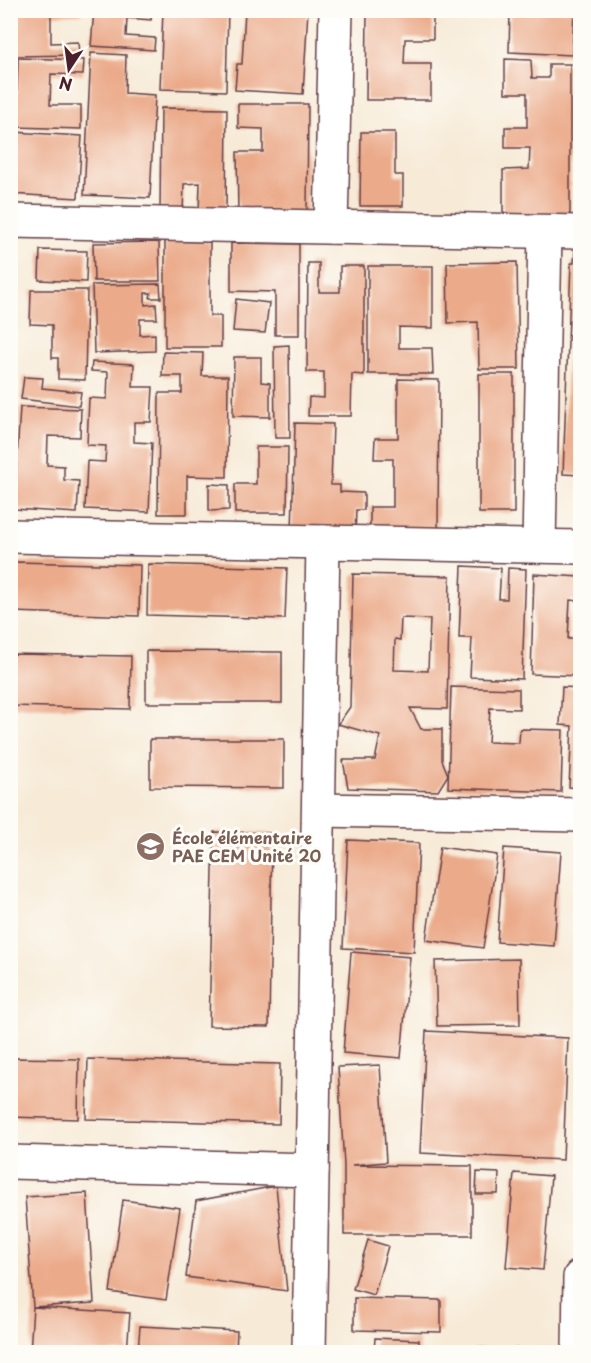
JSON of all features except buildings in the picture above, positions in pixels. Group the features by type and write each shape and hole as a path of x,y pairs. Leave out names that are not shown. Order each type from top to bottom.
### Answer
{"street":[{"path":"332,228 336,10"},
{"path":"10,221 580,232"},
{"path":"539,546 545,232"},
{"path":"10,536 580,547"},
{"path":"309,1353 323,542"},
{"path":"319,810 580,815"},
{"path":"10,1162 312,1170"},
{"path":"579,1353 580,1277"}],"place":[{"name":"École élémentaire PAE CEM Unité 20","path":"151,846"}]}
